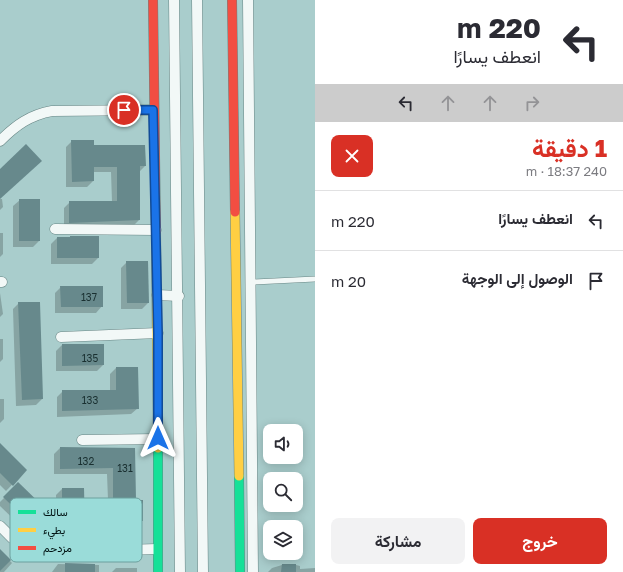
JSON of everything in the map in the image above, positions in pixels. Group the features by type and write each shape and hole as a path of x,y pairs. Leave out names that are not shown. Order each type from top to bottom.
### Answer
{"street":[{"path":"152,0 158,333 158,572"},
{"path":"174,0 180,572"},
{"path":"197,0 203,572"},
{"path":"232,0 240,572"},
{"path":"248,0 252,282 253,572"},
{"path":"233,86 249,86"},
{"path":"0,141 26,119 52,111 153,110"},
{"path":"55,230 156,230"},
{"path":"157,295 178,296"},
{"path":"61,336 158,333"},
{"path":"82,440 158,438"},
{"path":"0,526 10,536"},
{"path":"142,549 157,548"}],"lane":[{"path":"252,282 315,279"}],"building":[{"path":"71,140 94,140 94,145 145,145 146,166 140,166 140,220 69,223 69,201 117,201 117,167 94,167 94,181 72,182"},
{"path":"26,144 42,161 0,199 0,169"},
{"path":"19,199 40,199 40,241 19,241"},
{"path":"99,236 99,258 57,258 57,237"},
{"path":"126,261 148,261 149,303 127,303"},
{"path":"60,286 103,286 103,307 61,307"},
{"path":"18,302 40,302 43,399 22,400"},
{"path":"62,344 104,344 104,365 62,366"},
{"path":"116,367 138,367 139,409 62,411 62,390 116,390"},
{"path":"0,443 27,470 13,486 0,473"},
{"path":"60,447 135,448 136,498 113,498 113,468 60,469"},
{"path":"18,482 35,498 10,498 10,504 3,497"},
{"path":"62,488 84,488 84,498 62,498"},
{"path":"142,500 143,500 142,521"},
{"path":"0,549 10,559 10,561 0,571"},
{"path":"65,563 95,564 95,572 65,572"},
{"path":"282,564 296,564 296,572 281,572"}],"traffic: fast":[{"path":"158,448 158,572"},
{"path":"239,476 240,572"}],"traffic: slow":[{"path":"235,212 239,476"},
{"path":"156,232 158,448"}],"traffic: jam":[{"path":"153,0 156,232"},
{"path":"232,0 235,212"}],"route":[{"path":"124,110 153,110 158,333 158,438"}]}
